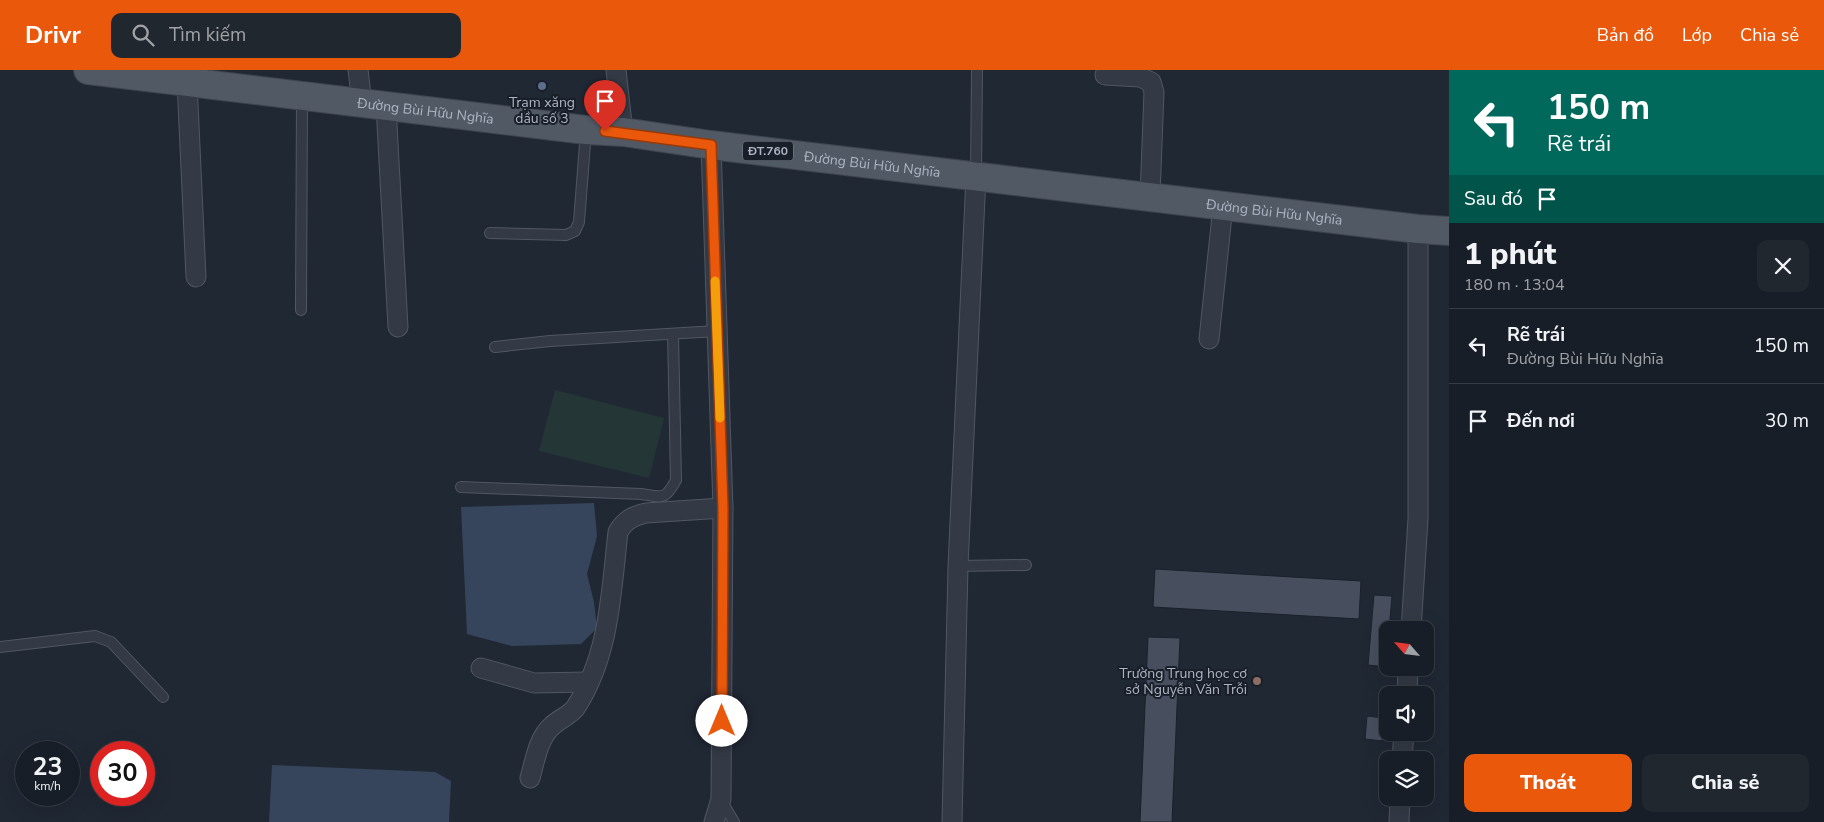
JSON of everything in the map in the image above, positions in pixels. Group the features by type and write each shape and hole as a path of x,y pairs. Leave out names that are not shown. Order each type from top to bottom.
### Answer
{"main road":[{"name":"Đường Bùi Hữu Nghĩa","path":"88,70 138,73 187,82 228,78 302,96 586,130 623,132 711,145 1418,229 1449,231"}],"street":[{"path":"358,70 374,104 398,327"},
{"path":"616,70 623,132"},
{"path":"1106,76 1140,77 1151,82 1154,92 1150,197"},
{"path":"187,82 196,277"},
{"path":"711,145 723,508 721,799 714,822"},
{"path":"952,822 958,566 976,176"},
{"path":"1209,339 1223,206"},
{"path":"1412,621 1418,519 1418,229"},
{"path":"530,778 538,748 550,727 575,708 594,670 608,623 618,532 624,522 635,515 646,513 723,508"},
{"path":"481,668 534,683 588,682"},
{"path":"1399,822 1400,806"}],"lane":[{"path":"976,176 977,70"},
{"path":"301,310 302,96"},
{"path":"490,233 566,235 575,231 579,222 586,130"},
{"path":"495,347 550,341 717,331"},
{"path":"462,486 641,494 663,497 669,494 676,480 673,334"},
{"path":"958,566 1026,565"},
{"path":"0,647 95,636 111,642 163,697"},
{"path":"721,799 734,822"}],"shaded area":[{"path":"555,390 664,418 649,478 539,451"}],"water":[{"path":"594,503 597,536 587,574 594,602 597,628 581,644 512,646 467,634 461,507"},
{"path":"272,765 435,772 451,781 449,822 269,822"}],"building":[{"path":"1155,569 1361,581 1359,619 1153,607"},
{"path":"1374,595 1392,596 1390,621 1379,621 1379,666 1368,665"},
{"path":"1148,637 1180,638 1172,822 1140,822"},
{"path":"1367,716 1379,717 1379,741 1365,739"}],"slow traffic":[{"path":"715,281 720,418"}],"place":[{"name":"Trạm xăng dầu số 3","path":"542,86"},
{"name":"Trường Trung học cơ sở Nguyễn Văn Trỗi","path":"1257,681"}],"route":[{"path":"605,131 711,145 723,508 722,721"}]}
